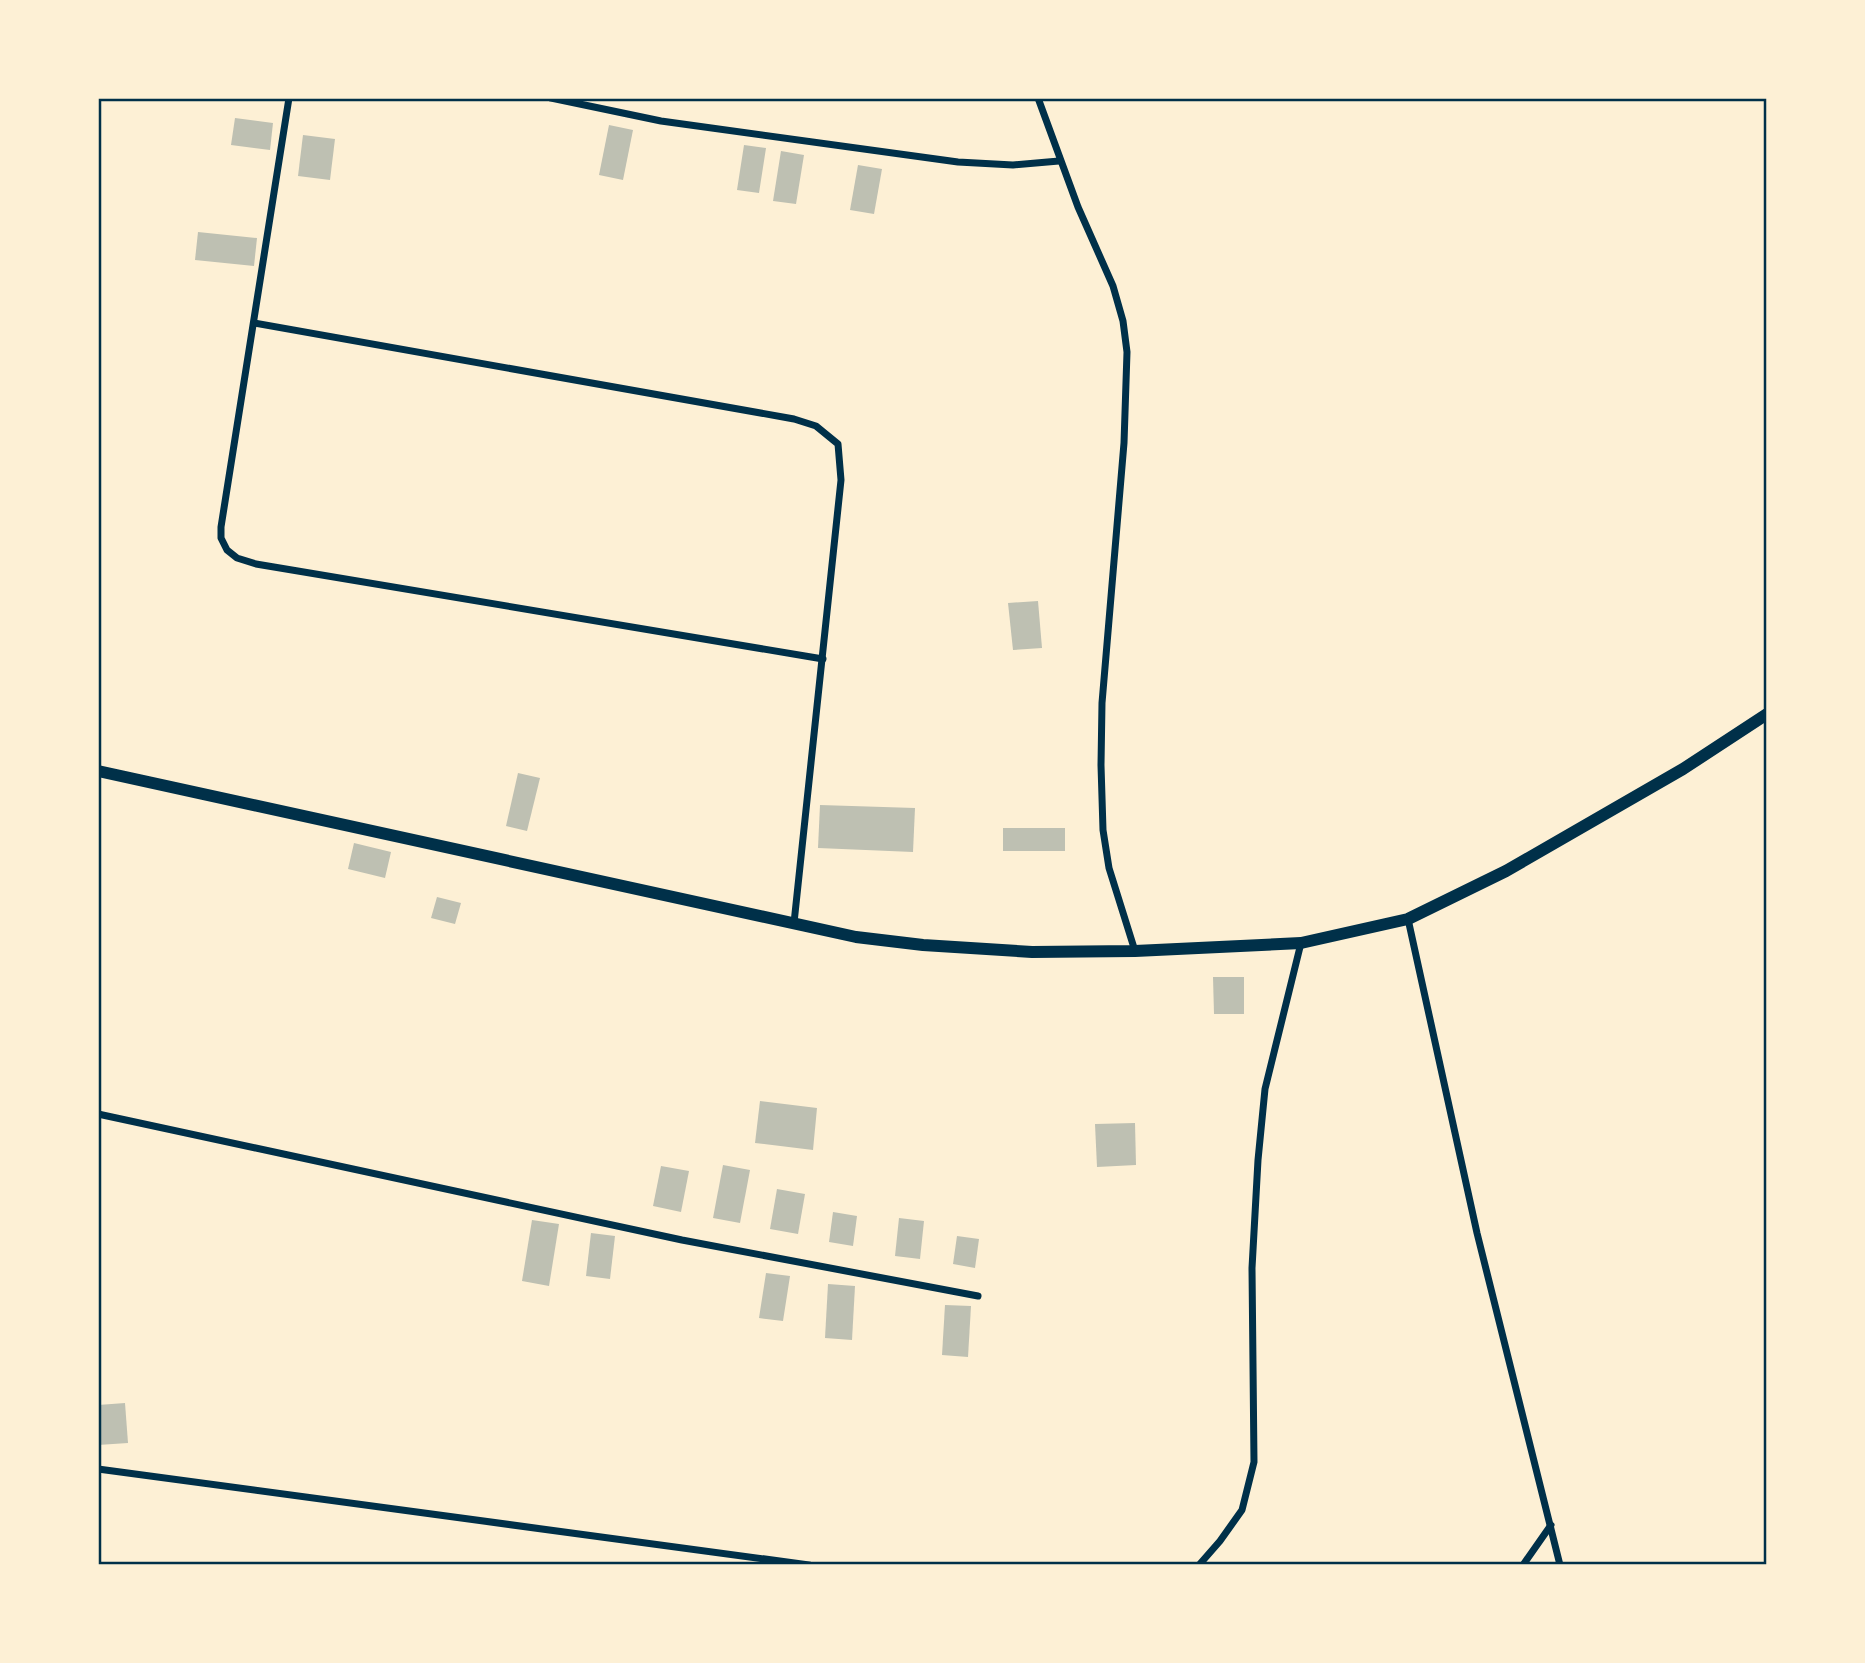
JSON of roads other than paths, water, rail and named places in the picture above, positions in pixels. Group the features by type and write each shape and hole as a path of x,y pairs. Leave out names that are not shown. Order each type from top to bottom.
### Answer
{"main road":[{"path":"98,771 856,937 923,945 1032,951 1135,951 1301,943 1408,919 1506,871 1683,769 1767,714"}],"street":[{"path":"289,98 221,527 221,538 227,550 237,558 256,564 823,659"},
{"path":"551,98 661,121 958,162 1013,165 1059,161"},
{"path":"1038,98 1059,161 1113,286 1128,352 1124,443 1102,703 1101,765 1103,831 1109,868 1135,951"},
{"path":"254,323 794,419 816,426 838,444 841,480 794,923"},
{"path":"1408,919 1477,1234 1560,1565"},
{"path":"1199,1565 1242,1510 1254,1462 1252,1268 1259,1148 1265,1089 1301,943"},
{"path":"98,1114 682,1240 978,1296"},
{"path":"98,1469 809,1565"},
{"path":"1524,1565 1551,1525"}]}
